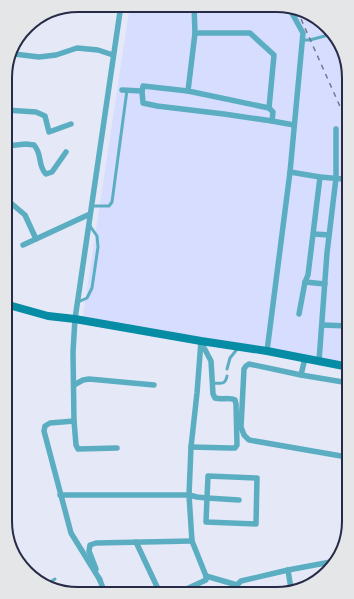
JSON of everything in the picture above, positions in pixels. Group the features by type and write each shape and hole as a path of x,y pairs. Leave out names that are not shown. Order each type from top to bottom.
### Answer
{"main road":[{"path":"12,306 48,316 75,319 267,351 342,366"}],"street":[{"path":"117,448 78,449 76,445 74,421 73,352 77,303 120,12"},
{"path":"188,90 195,33 194,12"},
{"path":"267,351 290,172 303,33 292,14"},
{"path":"195,33 250,33 274,55 269,108"},
{"path":"17,54 39,57 56,55 77,48 98,50 113,55"},
{"path":"272,121 273,112 269,108 188,90 143,86 143,103 294,125"},
{"path":"125,90 142,91"},
{"path":"12,110 36,112 45,116 49,132 70,124"},
{"path":"319,361 329,235 336,178 336,129"},
{"path":"12,145 34,145 38,150 42,170 46,174 52,172 66,152"},
{"path":"290,172 342,179"},
{"path":"299,314 305,282 308,275 320,177"},
{"path":"12,204 25,215 36,239"},
{"path":"24,245 90,214"},
{"path":"314,234 329,235"},
{"path":"305,282 325,284"},
{"path":"322,325 342,326"},
{"path":"191,447 235,448 237,445 235,400 232,398 215,398 213,394 211,361 201,341"},
{"path":"191,587 206,580 206,576 192,541 189,495 191,447 201,341"},
{"path":"301,375 305,358"},
{"path":"342,383 250,364 244,369 241,427 244,435 249,440 342,456"},
{"path":"74,385 88,379 154,385"},
{"path":"74,421 50,423 45,426 44,431 71,533 100,580"},
{"path":"208,476 257,478 256,524 206,522 207,498 208,476"},
{"path":"60,495 189,495 239,500"},
{"path":"103,587 89,551 90,544 192,541"},
{"path":"136,542 157,587"},
{"path":"206,576 237,587 241,582 288,570 327,563"},
{"path":"288,570 290,586"}],"lane":[{"path":"302,40 310,40 326,36"},
{"path":"91,206 109,206 112,202 125,90"},
{"path":"77,303 87,298 92,288 98,247 97,236 89,224"},
{"path":"227,369 230,358 239,347"},
{"path":"212,383 223,383 226,381 227,376"},
{"path":"51,581 55,579"}],"shaded area":[{"path":"129,12 276,12 293,14 301,17 323,31 337,53 341,65 342,78 342,365 303,357 152,337 83,316"}],"railway":[{"path":"300,17 342,110"}]}
